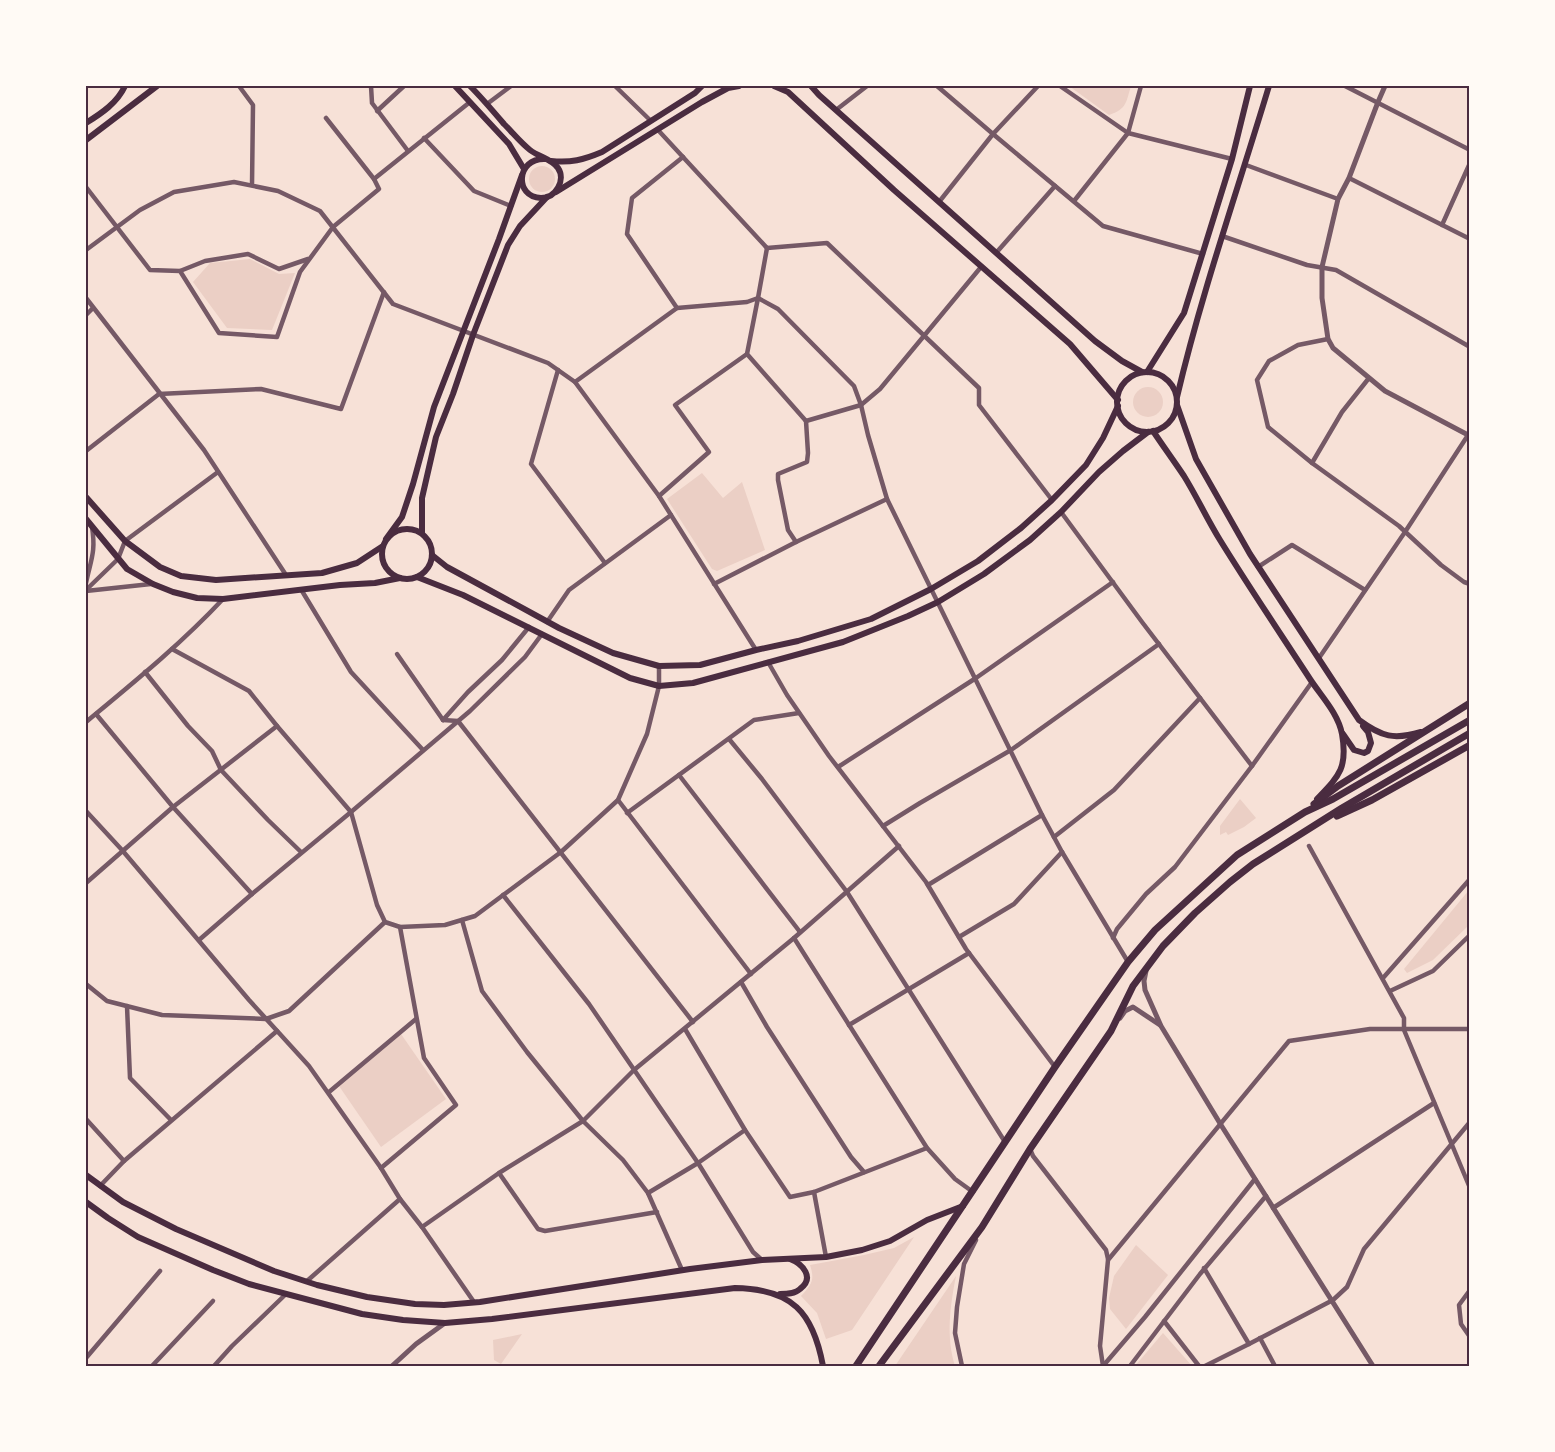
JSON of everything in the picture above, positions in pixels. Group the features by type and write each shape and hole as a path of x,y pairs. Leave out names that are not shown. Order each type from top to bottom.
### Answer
{"highway":[{"path":"1305,812 1338,786 1470,702"},
{"path":"856,1366 1055,1067 1128,962 1155,930 1237,855 1305,812 1470,720"},
{"path":"879,1366 982,1227 1030,1149 1111,1031 1133,986 1164,946 1196,913 1253,864 1428,756 1470,733"},
{"path":"1315,825 1372,800 1470,745"}],"main road":[{"path":"86,123 107,109 121,95 126,86"},
{"path":"86,140 157,86"},
{"path":"455,86 509,144 523,172 524,188 534,196 550,196 728,88 739,86"},
{"path":"422,533 422,498 436,437 473,334 508,245 520,226 557,190 561,177 556,165 530,150 470,86"},
{"path":"400,578 393,575 383,562 381,554 383,546 402,517 434,407 523,172 533,160 568,162 602,152 702,86"},
{"path":"774,86 788,92 894,190 1070,344 1118,403 1124,421 1131,427 1150,431 1162,428 1175,413 1184,365 1269,86"},
{"path":"811,86 1095,341 1122,361 1145,372 1155,373 1170,382 1177,397"},
{"path":"432,555 447,567 547,622 613,653 659,666 699,665 798,641 871,619 931,589 978,561 1021,528 1086,465 1102,438 1125,382 1145,372 1184,313 1232,159 1250,86"},
{"path":"1150,431 1185,478 1220,539 1329,705 1354,750 1360,753 1368,751 1371,738 1258,567 1196,459 1177,405"},
{"path":"417,577 463,595 630,678 659,686 693,683 843,642 938,602 984,574 1030,540 1061,512 1099,472 1150,431"},
{"path":"86,497 125,542 160,567 181,576 216,580 322,573 357,562 383,546"},
{"path":"86,519 127,569 173,592 196,598 223,600 340,585 375,583 400,578 411,579 428,568 432,555 431,546 422,533 407,528 399,530 386,539"},
{"path":"1359,720 1375,731 1391,736 1425,730"},
{"path":"1305,812 1341,771 1344,749 1342,731"},
{"path":"86,1175 123,1202 187,1233 274,1270 367,1297 415,1304 444,1305 474,1302 682,1270 762,1260 826,1257 890,1242 927,1220 963,1206"},
{"path":"86,1202 138,1237 249,1284 362,1314 403,1320 445,1323 735,1288 770,1291 785,1298 810,1324 820,1347 823,1366"},
{"path":"777,1294 801,1289 806,1281 806,1270 799,1262 787,1258"}],"street":[{"path":"239,86 253,105 252,185"},
{"path":"371,86 372,104 408,151"},
{"path":"377,111 404,86"},
{"path":"487,104 511,86"},
{"path":"615,86 651,121"},
{"path":"836,110 867,86"},
{"path":"937,86 1103,226 1203,254"},
{"path":"939,202 993,135 1038,86"},
{"path":"1060,86 1128,133 1232,159"},
{"path":"1074,201 1128,133 1141,86"},
{"path":"1346,86 1470,150"},
{"path":"1319,658 1469,435 1385,391 1333,348 1328,339 1322,298 1322,267 1338,199 1349,178 1385,86"},
{"path":"374,179 470,102"},
{"path":"180,271 219,333 277,337 300,272 333,227 380,189 326,118"},
{"path":"658,130 766,248"},
{"path":"424,138 474,191 511,206"},
{"path":"677,308 627,234 633,198 683,157"},
{"path":"1442,225 1470,163"},
{"path":"1245,165 1338,199"},
{"path":"1349,178 1470,239"},
{"path":"86,250 140,210 174,192 234,182 278,191 320,211 393,304 548,363 575,381 659,496 756,650"},
{"path":"996,253 1055,186"},
{"path":"86,187 150,270 180,271 205,261 248,254 279,269 310,259"},
{"path":"1222,236 1307,265 1336,270 1470,347"},
{"path":"766,248 827,243 979,388 979,405 1052,500"},
{"path":"659,496 709,452 675,405 747,354 766,248"},
{"path":"806,421 861,405 880,389 981,267"},
{"path":"86,452 159,394 261,389 341,409 384,292"},
{"path":"86,298 204,450 286,575"},
{"path":"575,381 677,308 747,302 758,298 778,309 854,386 887,499 1042,815 1128,962"},
{"path":"86,315 93,308"},
{"path":"1328,339 1298,345 1269,362 1257,380 1268,427 1311,463 1399,526 1441,565 1470,584"},
{"path":"747,354 806,421 807,462 778,474 788,530 796,542"},
{"path":"558,370 531,464 605,563"},
{"path":"1311,463 1342,412 1369,378"},
{"path":"86,591 118,558 125,542 218,472"},
{"path":"714,584 887,499"},
{"path":"1061,512 1252,766"},
{"path":"547,622 569,590 671,516"},
{"path":"86,583 93,557 92,527"},
{"path":"1258,567 1292,545 1365,590"},
{"path":"838,767 976,678 1113,582"},
{"path":"86,591 153,584"},
{"path":"302,591 351,672 423,750"},
{"path":"86,722 172,649 223,600"},
{"path":"443,720 468,692 502,660 529,627"},
{"path":"199,940 458,721 525,657 542,634"},
{"path":"883,826 1011,750 1160,644"},
{"path":"172,649 249,691 351,812 376,905 385,922 400,927 445,925 475,916 561,852 618,800 647,734 659,686 659,666"},
{"path":"397,654 443,720"},
{"path":"768,662 799,713 928,885 969,953 1055,1067"},
{"path":"145,672 188,726 212,751 221,770 301,852"},
{"path":"1113,938 1146,894 1175,867 1312,682"},
{"path":"1054,837 1114,790 1200,698"},
{"path":"627,813 754,720 799,713"},
{"path":"96,714 173,807 252,894"},
{"path":"443,720 458,721 693,1022"},
{"path":"86,884 173,807 277,726"},
{"path":"729,739 847,892 1005,1142"},
{"path":"679,775 800,932"},
{"path":"618,800 751,974"},
{"path":"86,811 309,1066 474,1302"},
{"path":"928,885 1042,815"},
{"path":"422,1227 499,1173 584,1121 634,1070 794,938 899,846"},
{"path":"1309,846 1404,1018 1404,1030 1470,1188"},
{"path":"959,937 1014,904 1062,852"},
{"path":"1383,978 1470,879"},
{"path":"504,895 589,1004 698,1163 753,1252 762,1260"},
{"path":"462,920 482,991 527,1052 584,1121 623,1160 648,1193 682,1270"},
{"path":"86,984 107,1001 162,1015 266,1019 289,1011 385,922"},
{"path":"381,1168 456,1105 424,1059 400,927"},
{"path":"1390,991 1433,971 1470,935"},
{"path":"794,938 927,1148 955,1179 973,1192"},
{"path":"849,1025 969,953"},
{"path":"1147,966 1145,990 1161,1026 1254,1179 1373,1366"},
{"path":"741,982 767,1027 851,1157 864,1172"},
{"path":"127,1006 130,1078 171,1120"},
{"path":"1111,1031 1125,1011 1133,1007 1161,1026"},
{"path":"329,1092 416,1019"},
{"path":"685,1029 745,1130 790,1197 814,1192 927,1148"},
{"path":"1108,1260 1289,1041 1370,1029 1470,1029"},
{"path":"100,1186 124,1161 277,1031"},
{"path":"1273,1208 1434,1103"},
{"path":"86,1119 124,1161"},
{"path":"1205,1366 1333,1300 1347,1287 1364,1249 1470,1122"},
{"path":"648,1193 698,1163 745,1130"},
{"path":"1030,1149 1033,1156 1106,1250 1108,1260 1100,1346 1103,1366"},
{"path":"499,1173 538,1229 545,1232 657,1212"},
{"path":"1103,1366 1145,1317 1254,1179"},
{"path":"814,1192 826,1257"},
{"path":"1130,1366 1204,1268 1266,1196"},
{"path":"307,1281 400,1199"},
{"path":"962,1366 955,1333 960,1283 964,1264 982,1227"},
{"path":"1204,1268 1249,1344"},
{"path":"86,1358 160,1272"},
{"path":"1470,1290 1459,1305 1461,1324 1470,1337"},
{"path":"214,1366 286,1294"},
{"path":"152,1366 213,1300"},
{"path":"1164,1321 1199,1366"},
{"path":"392,1366 416,1344 445,1323"},
{"path":"1260,1338 1275,1366"}],"shaded area":[{"path":"1069,86 1131,86 1123,107 1109,115"},
{"path":"542,166 551,170 555,179 551,188 542,192 533,188 529,179 533,170"},
{"path":"250,259 279,274 295,273 272,330 227,328 193,282 210,263"},
{"path":"1148,387 1159,391 1163,402 1159,413 1148,417 1137,413 1133,402 1137,391"},
{"path":"702,473 723,498 742,482 765,550 717,571 712,569 667,499"},
{"path":"1240,799 1256,818 1228,835 1226,832 1220,835 1220,826"},
{"path":"1469,890 1469,925 1433,960 1407,973 1404,969"},
{"path":"401,1034 446,1099 381,1147 339,1086"},
{"path":"914,1237 852,1330 826,1339 817,1313 801,1296 812,1282 810,1265 894,1248"},
{"path":"1136,1245 1168,1275 1126,1329 1110,1309 1109,1298 1114,1276"},
{"path":"956,1276 950,1321 955,1366 895,1366"},
{"path":"1163,1333 1192,1366 1135,1366"},
{"path":"522,1334 501,1364 494,1360 493,1340"}]}
